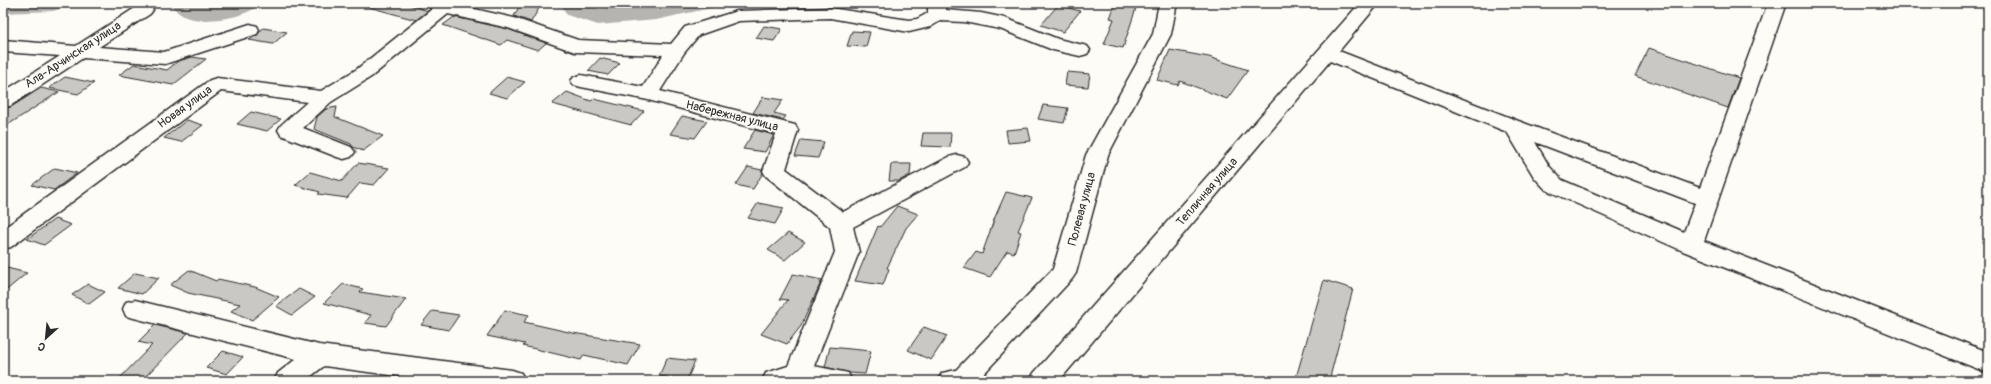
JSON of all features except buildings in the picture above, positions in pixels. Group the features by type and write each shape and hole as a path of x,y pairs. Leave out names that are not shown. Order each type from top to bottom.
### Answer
{"street":[{"name":"Полевая улица","path":"951,381 964,379 1064,273 1097,155 1162,34 1168,3"},
{"name":"Тепличная улица","path":"1043,381 1370,3"},
{"path":"1691,245 1777,3"},
{"path":"344,152 288,130 324,98 364,73 439,5 514,24 575,46 618,49 676,50"},
{"path":"648,94 676,50 692,31 737,16 830,13 909,26 923,23 937,9 1006,25 1060,48 1080,50"},
{"name":"Ала-Арчинская улица","path":"3,101 144,10"},
{"path":"3,46 165,58 250,30"},
{"path":"1327,53 1514,127 1708,199"},
{"name":"Набережная улица","path":"581,81 648,94 788,130 774,172 841,223"},
{"name":"Новая улица","path":"3,241 217,84 324,98"},
{"path":"1514,127 1525,140 1536,166 1554,185 1691,245 1988,363"},
{"path":"839,381 786,378 847,252 841,223 957,162"},
{"path":"135,309 319,355 512,381"},
{"path":"286,381 319,355"}],"waterway":[{"path":"3,5 53,3"},
{"path":"182,3 196,12 229,10 247,3"},
{"path":"573,3 576,10 598,17 656,12 702,3"}]}
